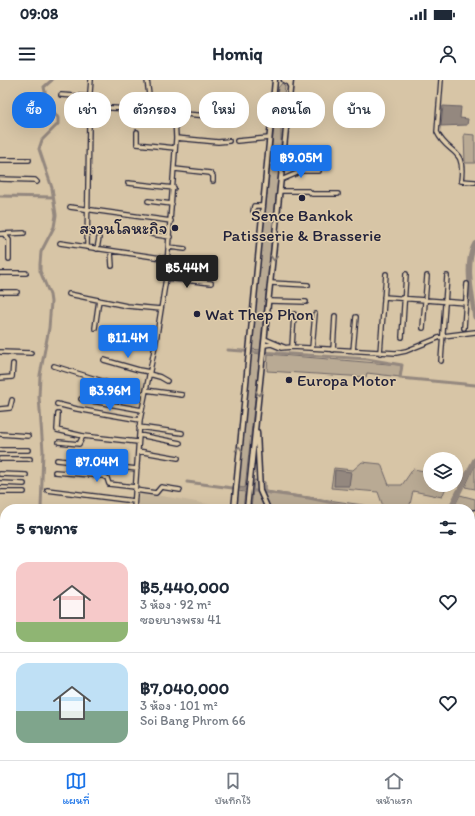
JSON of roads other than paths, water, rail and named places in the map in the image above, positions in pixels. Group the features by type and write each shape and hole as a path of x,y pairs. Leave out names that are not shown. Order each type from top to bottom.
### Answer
{"main road":[{"path":"234,504 275,80"},
{"path":"275,86 278,81 283,80 288,82 290,87"},
{"path":"248,504 270,301 291,80"},
{"path":"257,418 260,493 266,504"}],"street":[{"path":"90,92 91,80"},
{"path":"147,80 149,92"},
{"path":"441,80 437,132 440,139 461,160 463,166 461,181 475,182"},
{"path":"60,95 64,95"},
{"path":"87,247 89,128"},
{"path":"47,490 134,501 140,420 166,278 174,188 176,128"},
{"path":"137,132 137,144 175,148"},
{"path":"176,138 218,142 229,141"},
{"path":"237,141 269,138"},
{"path":"0,160 29,160"},
{"path":"174,169 210,173 213,176 213,181"},
{"path":"281,180 302,171 319,170"},
{"path":"0,178 31,177"},
{"path":"0,178 35,180 37,182"},
{"path":"128,183 174,188"},
{"path":"280,191 309,191 312,194 338,194"},
{"path":"148,201 172,204"},
{"path":"253,211 254,206 262,206"},
{"path":"70,207 171,221"},
{"path":"2,234 24,233"},
{"path":"2,234 9,240 9,259"},
{"path":"151,234 170,237"},
{"path":"97,249 99,238"},
{"path":"60,243 168,258"},
{"path":"169,247 185,249"},
{"path":"111,250 112,266"},
{"path":"0,273 26,273"},
{"path":"380,353 386,274"},
{"path":"402,337 406,274"},
{"path":"423,328 426,276"},
{"path":"441,361 447,276"},
{"path":"166,278 211,283"},
{"path":"271,283 308,285"},
{"path":"464,328 467,284"},
{"path":"0,292 17,292"},
{"path":"68,294 161,309"},
{"path":"384,297 466,303"},
{"path":"95,328 98,300"},
{"path":"270,301 306,302"},
{"path":"292,347 294,314"},
{"path":"312,348 315,314"},
{"path":"333,350 335,316"},
{"path":"354,351 356,317"},
{"path":"265,345 271,344 281,348 312,348 380,353 406,352 443,336 475,332"},
{"path":"265,339 284,347"},
{"path":"0,352 31,353"},
{"path":"104,360 149,373 167,381"},
{"path":"0,378 12,378 13,364"},
{"path":"54,366 145,392 182,395"},
{"path":"81,399 142,410"},
{"path":"0,409 10,408 12,400"},
{"path":"57,404 140,420"},
{"path":"58,414 57,430 83,436 138,442"},
{"path":"139,427 182,433"},
{"path":"0,434 28,436"},
{"path":"59,442 79,444 83,436"},
{"path":"139,436 180,443"},
{"path":"0,450 28,450"},
{"path":"138,451 178,458"},
{"path":"0,459 30,459"},
{"path":"57,460 136,469"},
{"path":"55,472 103,476 108,478 109,484 135,487"},
{"path":"0,474 26,475"},
{"path":"0,483 24,484"},
{"path":"112,483 156,493 161,488 180,490"},
{"path":"0,492 24,492"}],"waterway":[{"path":"41,504 43,451 39,397 40,375 49,328 51,302 50,295 40,271 40,264 41,252 54,227 56,215 52,188 39,149 42,140 58,124 58,118 47,101 44,87 52,80"},
{"path":"0,196 53,197"},
{"path":"475,244 469,270 475,317"},
{"path":"228,350 367,359 402,365 400,378 475,385"},
{"path":"453,504 475,460"},
{"path":"187,482 309,498 337,504"}],"place":[{"name":"Sence Bankok Patisserie & Brasserie","path":"302,198"},
{"name":"สงวนโลหะกิจ","path":"175,228"},
{"name":"Wat Thep Phon","path":"197,314"},
{"name":"Europa Motor","path":"289,380"}]}
